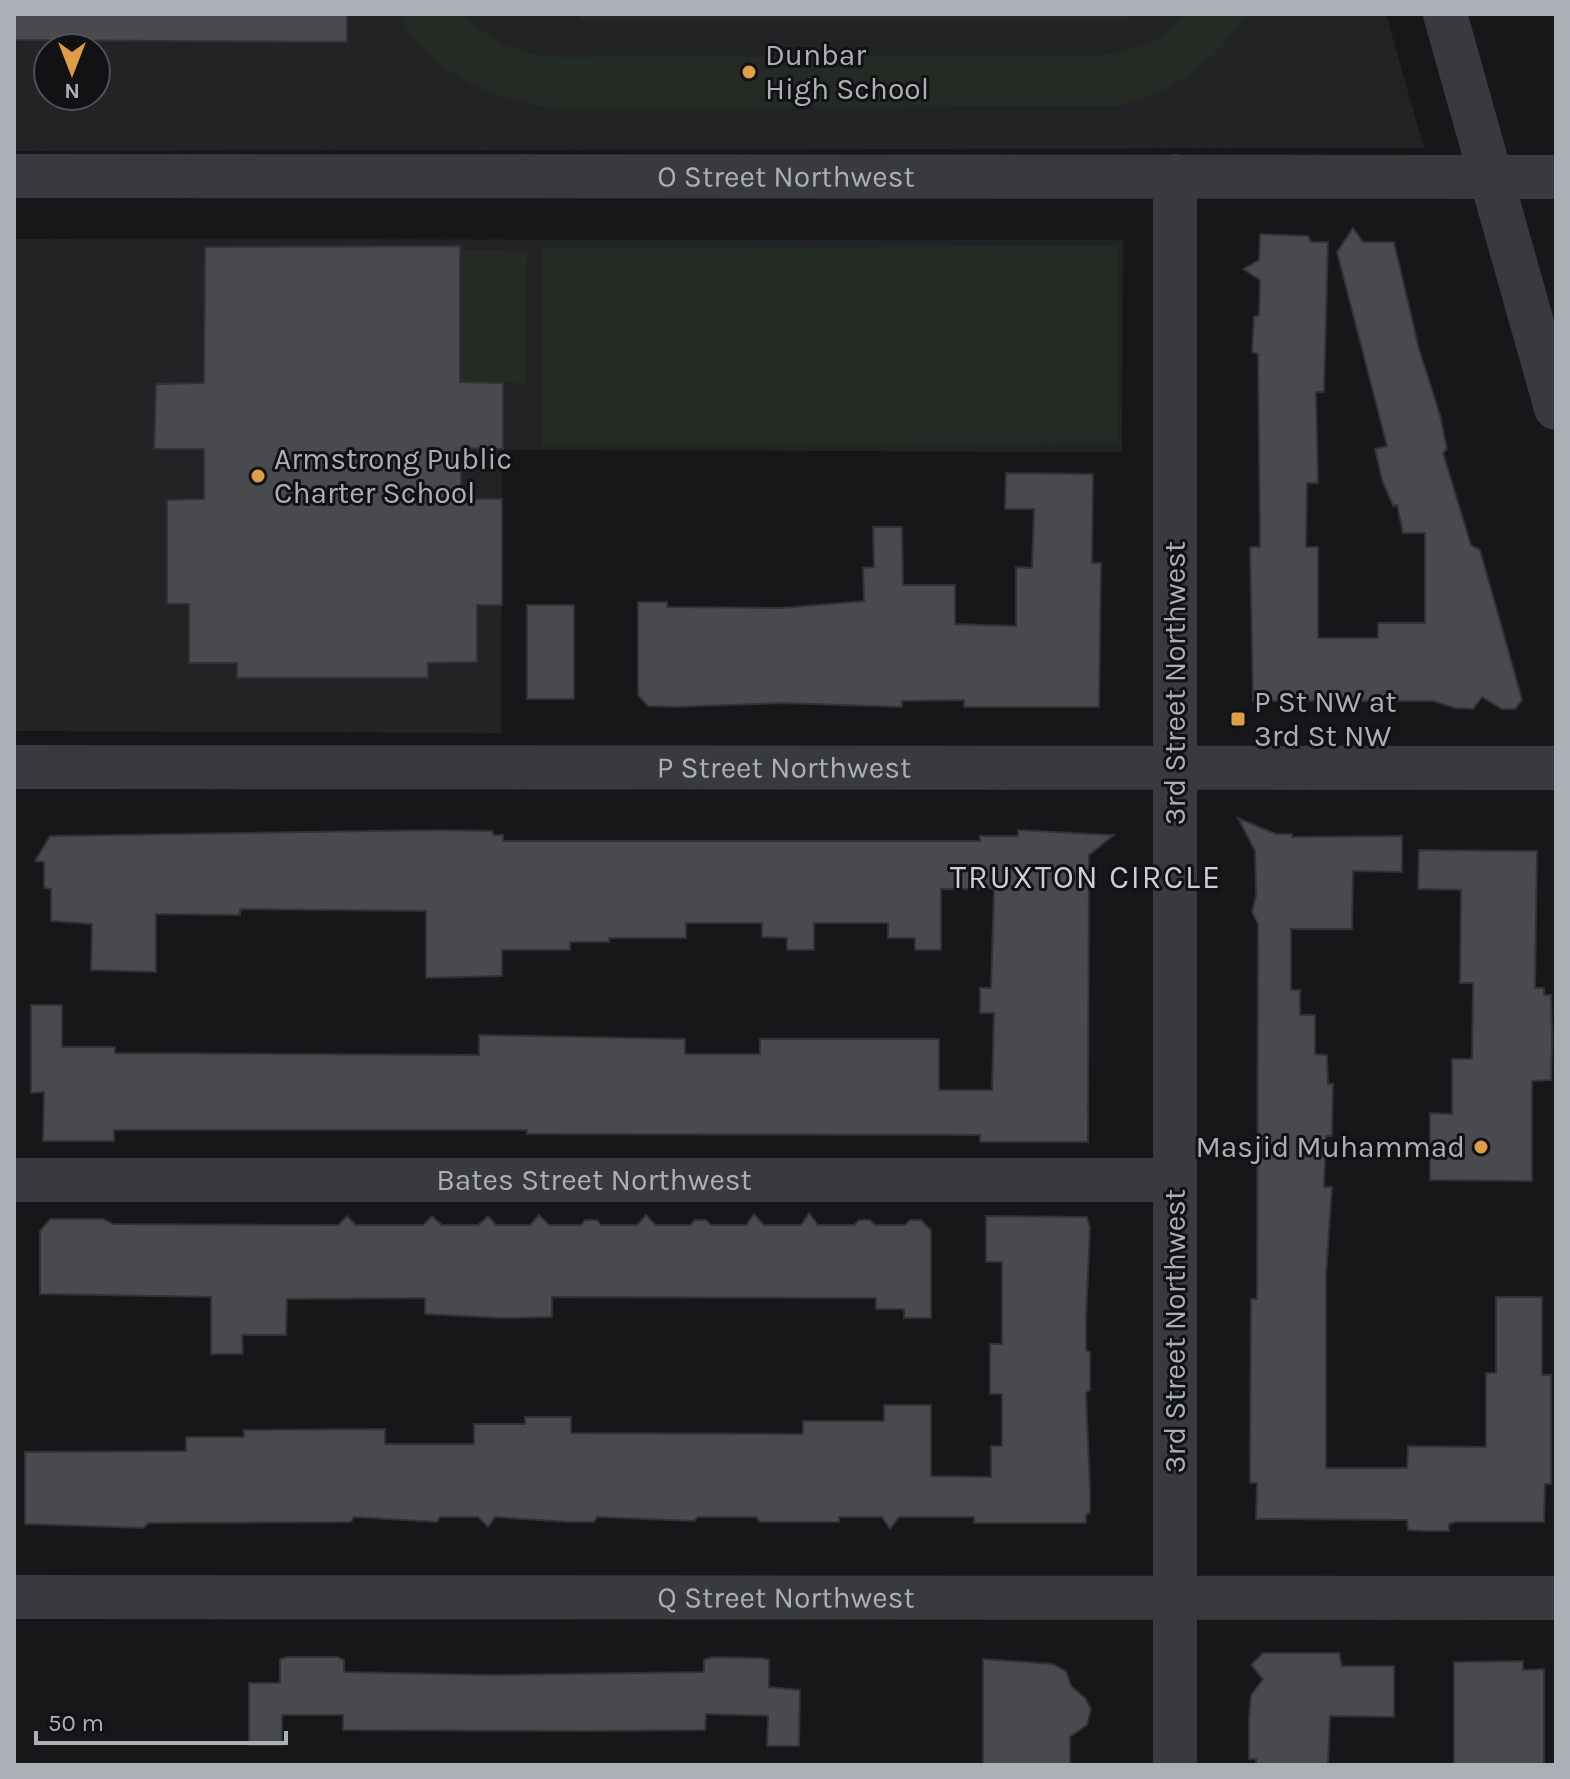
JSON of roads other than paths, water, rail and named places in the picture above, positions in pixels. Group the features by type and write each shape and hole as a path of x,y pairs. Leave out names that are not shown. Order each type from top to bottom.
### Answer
{"street":[{"path":"1445,14 1556,408"},
{"name":"O Street Northwest","path":"14,176 1556,177"},
{"name":"3rd Street Northwest","path":"1175,176 1175,1765"},
{"name":"P Street Northwest","path":"14,767 1556,768"},
{"name":"Bates Street Northwest","path":"14,1180 1175,1180"},
{"name":"Q Street Northwest","path":"14,1597 1556,1598"}],"place":[{"name":"Dunbar High School","path":"749,72"},
{"name":"Armstrong Public Charter School","path":"258,476"},
{"name":"P St NW at 3rd St NW","path":"1238,719"},
{"name":"Masjid Muhammad","path":"1481,1147"}],"district":[{"name":"TRUXTON CIRCLE","path":"1086,877"}]}
